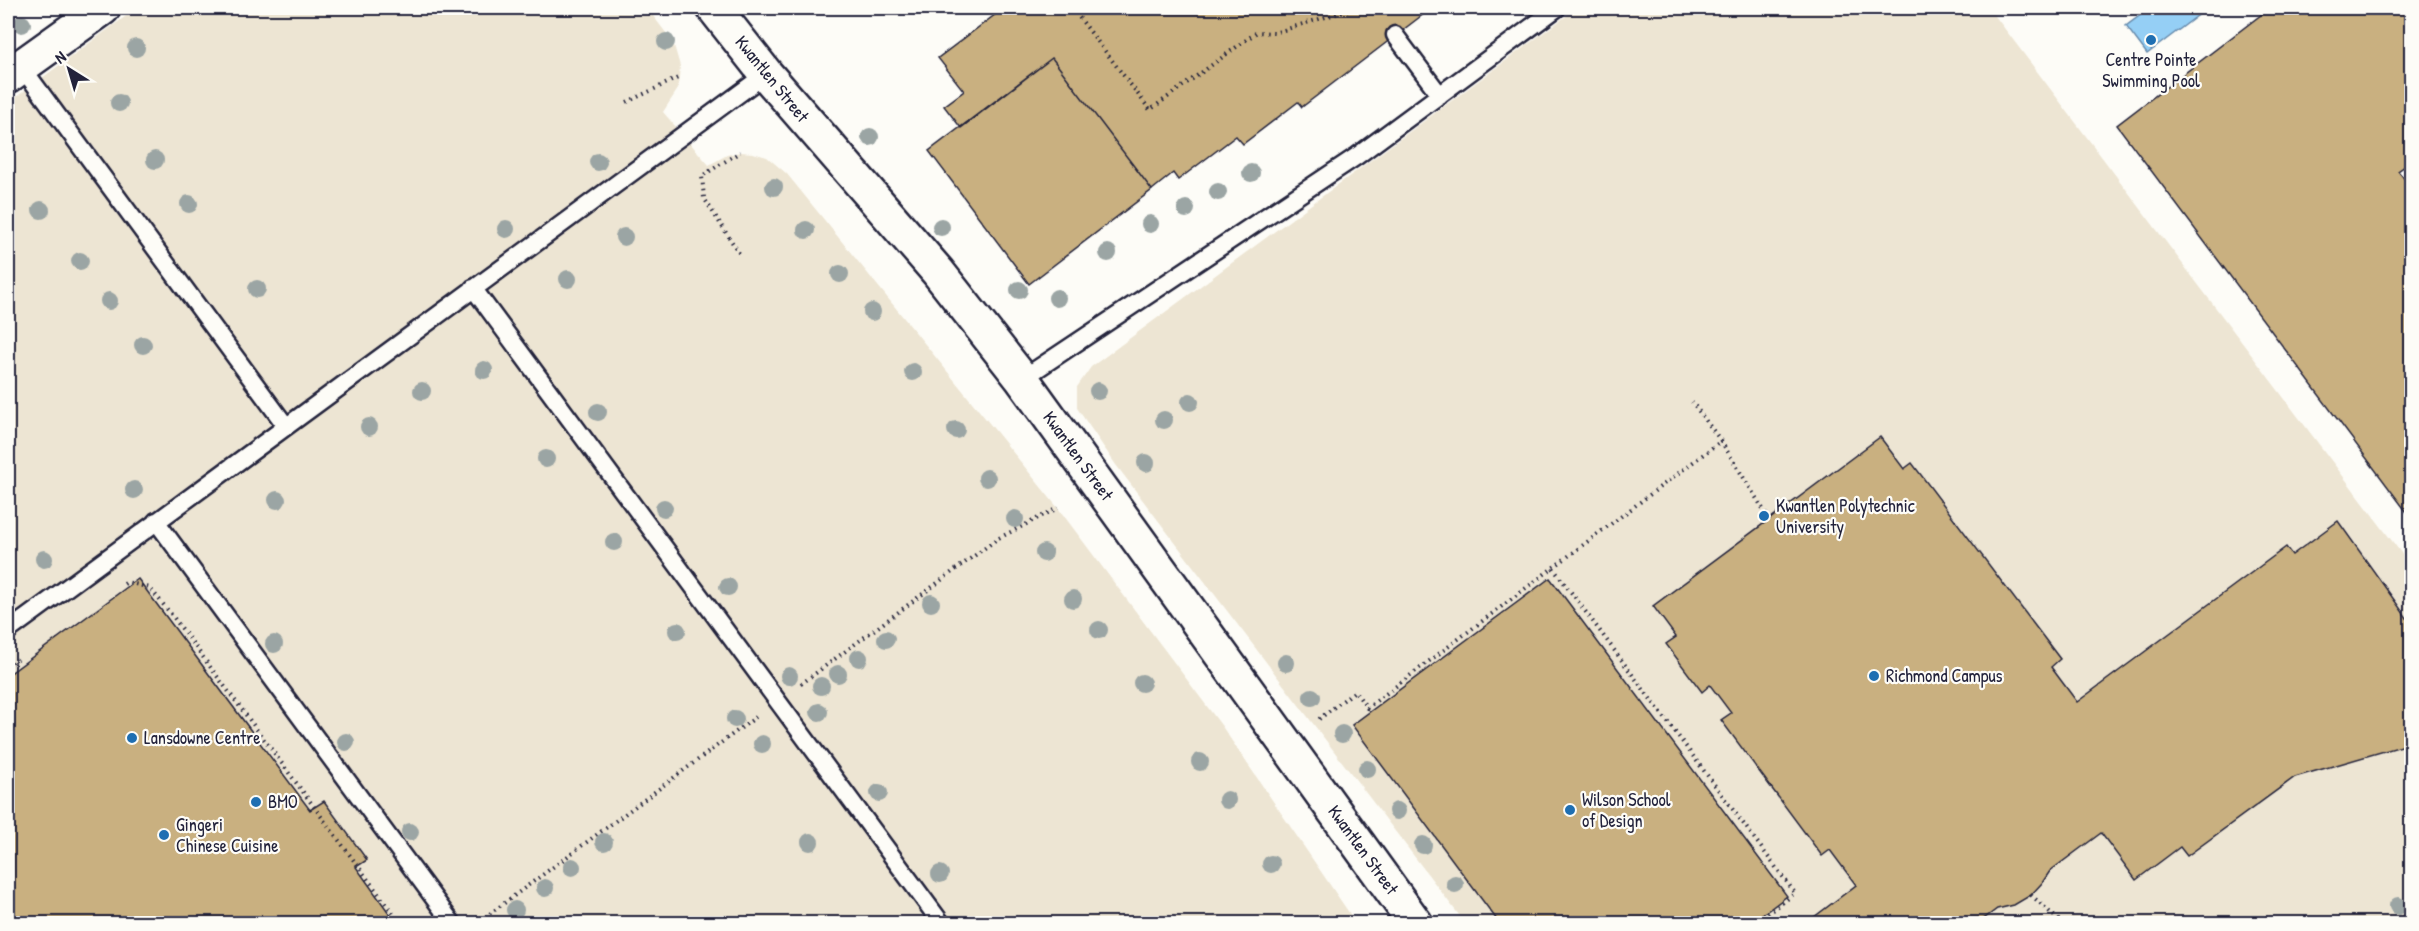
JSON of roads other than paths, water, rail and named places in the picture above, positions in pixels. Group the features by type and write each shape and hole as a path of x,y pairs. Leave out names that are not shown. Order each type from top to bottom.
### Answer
{"street":[{"path":"14,71 103,8"},
{"name":"Kwantlen Street","path":"714,8 766,74 938,272 1022,380 1416,924"}],"lane":[{"path":"1022,380 1357,156 1557,8"},
{"path":"1395,35 1440,95"},
{"path":"14,71 286,426"},
{"path":"8,631 766,74"},
{"path":"473,288 942,924"},
{"path":"156,521 453,924"}],"water":[{"name":"Centre Pointe Swimming Pool","path":"2150,8 2203,8 2205,10 2147,54 2126,26"}],"place":[{"name":"Centre Pointe Swimming Pool","path":"2151,40"},
{"name":"Kwantlen Polytechnic University","path":"1764,516"},
{"name":"Richmond Campus","path":"1874,676"},
{"name":"Lansdowne Centre","path":"132,738"},
{"name":"BMO","path":"256,802"},
{"name":"Wilson School of Design","path":"1570,810"},
{"name":"Gingeri Chinese Cuisine","path":"164,835"}]}
